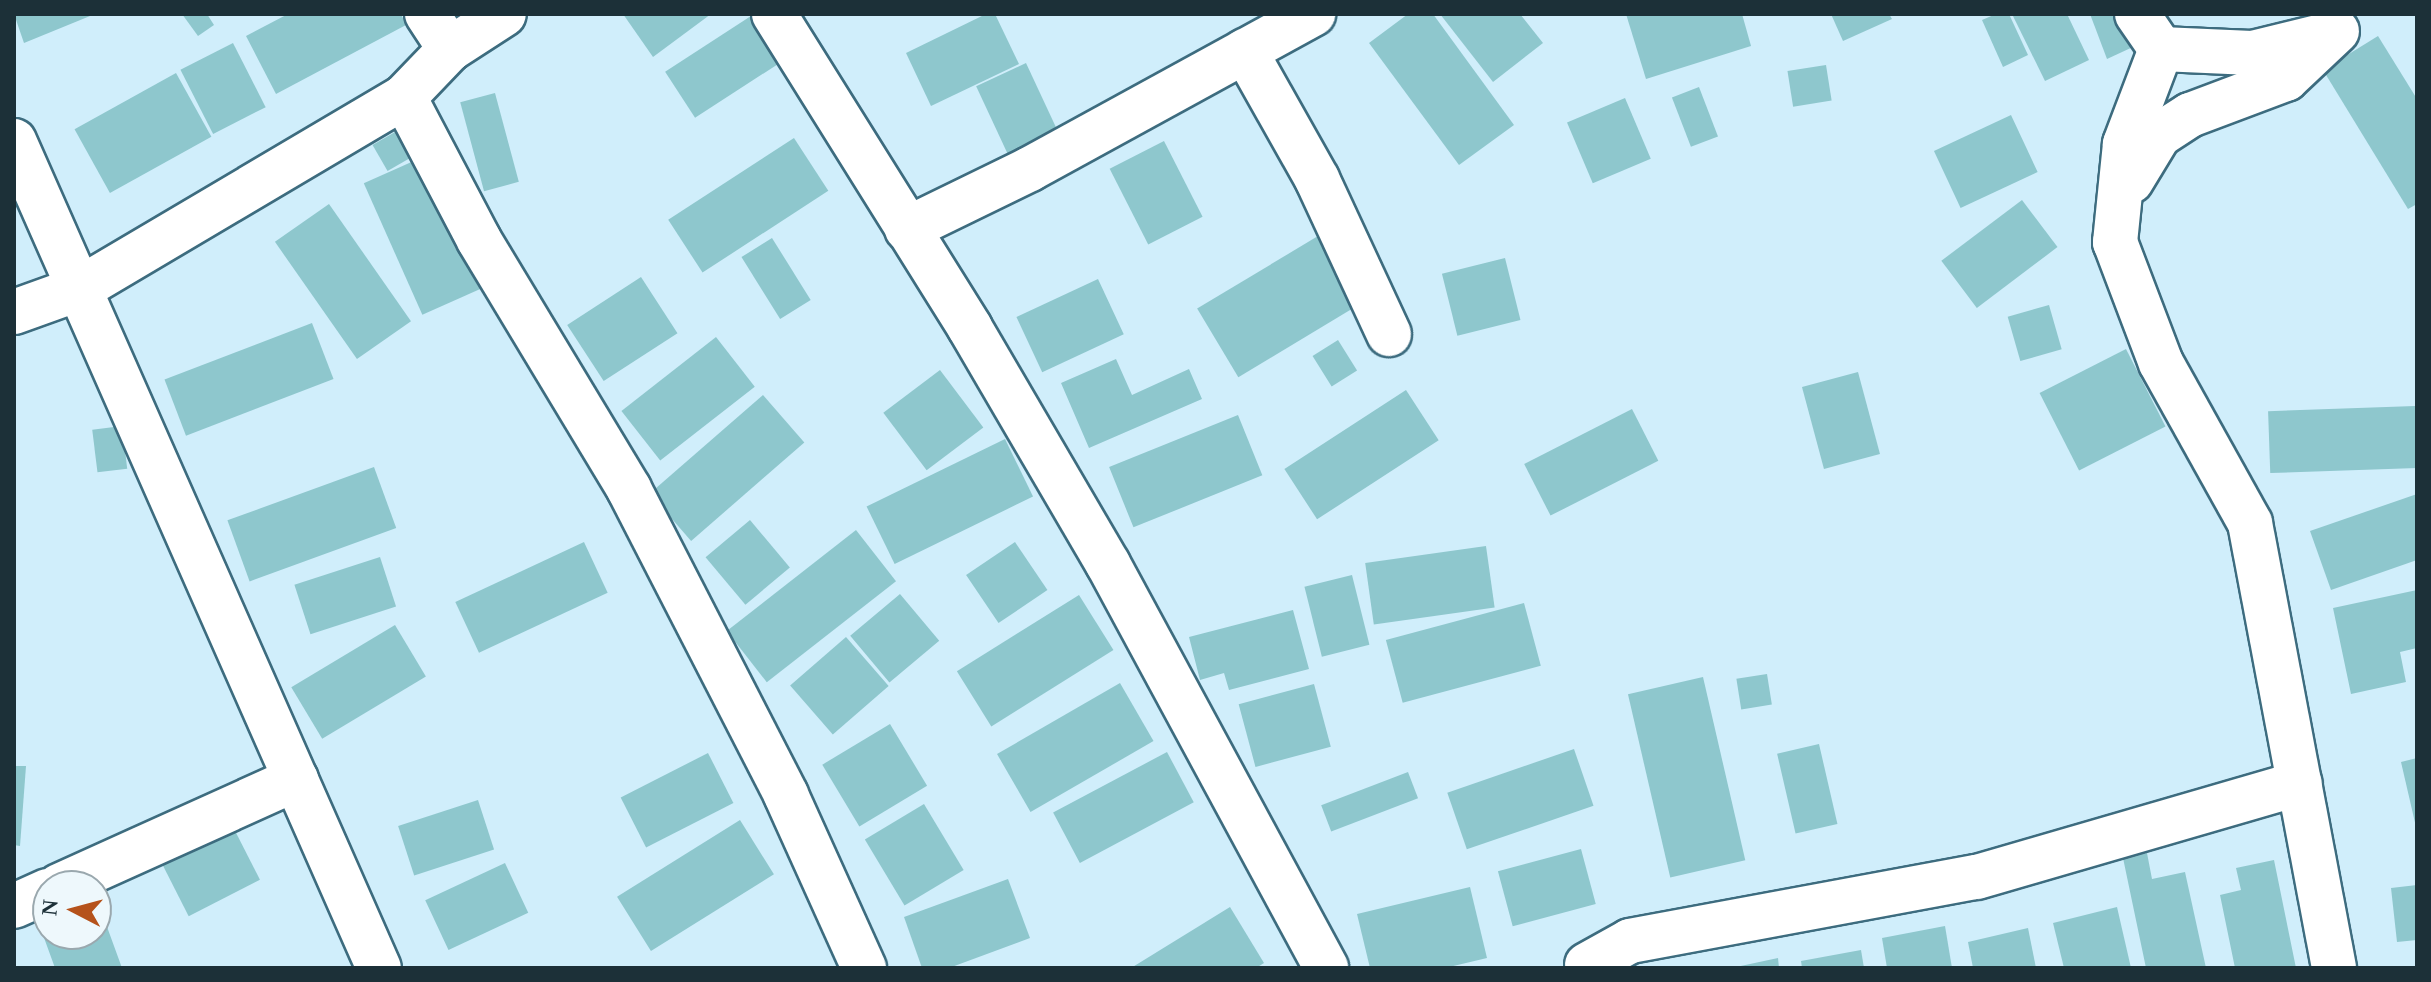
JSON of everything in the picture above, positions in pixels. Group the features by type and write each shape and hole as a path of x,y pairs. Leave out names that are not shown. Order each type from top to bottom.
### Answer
{"street":[{"path":"14,312 81,288 404,97 438,31 504,14"},
{"path":"774,14 1108,564 1326,968"},
{"path":"907,229 1030,169 1313,14"},
{"path":"2137,14 2161,49"},
{"path":"2161,49 2252,53 2347,23"},
{"path":"2118,213 2139,160 2159,135 2190,115 2286,79 2347,23"},
{"path":"2161,49 2125,144 2115,242 2161,363 2250,523 2334,968"},
{"path":"1245,51 1317,179 1389,334"},
{"path":"404,97 479,240 629,489 786,795 864,968"},
{"path":"14,141 379,968"},
{"path":"94,870 296,779"},
{"path":"1587,965 1630,941 1977,877 2300,783"}],"building":[{"path":"14,14 95,14 24,43"},
{"path":"182,14 207,14 214,25 198,36"},
{"path":"288,14 401,14 406,25 276,94 246,36"},
{"path":"623,14 711,14 653,57"},
{"path":"754,14 784,60 695,118 665,72"},
{"path":"986,14 995,14 1019,64 931,106 906,53"},
{"path":"1408,14 1433,14 1514,125 1459,165 1369,43"},
{"path":"1440,14 1520,14 1543,43 1493,82"},
{"path":"1626,14 1742,14 1751,46 1646,79"},
{"path":"1831,14 1889,14 1892,19 1843,41"},
{"path":"1996,14 2009,14 2028,55 2003,67 1982,20"},
{"path":"2012,14 2067,14 2089,60 2045,81"},
{"path":"2090,14 2121,14 2135,46 2107,59"},
{"path":"2378,36 2417,99 2417,204 2408,209 2323,70"},
{"path":"233,43 266,107 213,134 180,70"},
{"path":"1026,63 1058,131 1008,154 976,86"},
{"path":"1826,65 1832,101 1793,107 1787,71"},
{"path":"176,73 211,137 110,193 75,129"},
{"path":"1699,87 1718,136 1691,147 1672,97"},
{"path":"495,93 519,182 484,191 460,102"},
{"path":"1625,98 1651,159 1593,183 1567,123"},
{"path":"2011,115 2038,172 1961,208 1934,151"},
{"path":"402,128 417,154 388,171 373,145"},
{"path":"794,138 828,191 703,273 668,220"},
{"path":"1164,141 1203,217 1148,244 1110,169"},
{"path":"425,156 484,288 422,315 364,183"},
{"path":"2022,200 2058,247 1977,308 1941,261"},
{"path":"329,204 411,321 357,359 275,242"},
{"path":"1318,236 1359,305 1238,377 1197,309"},
{"path":"772,238 811,300 780,319 741,257"},
{"path":"1505,258 1520,320 1457,336 1442,274"},
{"path":"641,277 677,333 604,381 567,325"},
{"path":"1098,279 1124,334 1042,372 1016,317"},
{"path":"2049,305 2062,349 2020,361 2008,317"},
{"path":"312,323 334,379 186,436 164,380"},
{"path":"716,337 755,387 660,461 621,411"},
{"path":"1338,340 1357,371 1332,386 1313,356"},
{"path":"2126,349 2165,427 2079,471 2040,393"},
{"path":"1116,359 1132,395 1189,369 1202,399 1089,448 1061,383"},
{"path":"940,370 983,428 927,470 883,413"},
{"path":"1858,372 1880,454 1824,469 1802,387"},
{"path":"1406,390 1439,440 1317,519 1284,469"},
{"path":"763,395 804,443 691,541 650,493"},
{"path":"2415,406 2417,468 2270,473 2268,411"},
{"path":"1632,409 1658,461 1551,516 1524,464"},
{"path":"1238,415 1262,475 1133,527 1109,467"},
{"path":"122,426 127,469 97,472 92,430"},
{"path":"1005,439 1033,497 895,564 867,507"},
{"path":"374,467 396,528 250,581 227,520"},
{"path":"2417,494 2417,560 2331,590 2310,531"},
{"path":"750,520 790,567 745,605 706,557"},
{"path":"856,530 896,581 767,682 727,631"},
{"path":"584,542 608,593 479,653 455,602"},
{"path":"1015,542 1047,590 999,623 966,575"},
{"path":"1486,546 1495,607 1374,624 1365,563"},
{"path":"380,557 396,606 310,634 294,585"},
{"path":"1352,575 1369,645 1322,657 1304,587"},
{"path":"2417,590 2417,648 2400,652 2406,682 2351,694 2333,608"},
{"path":"900,594 939,641 889,683 850,636"},
{"path":"1079,595 1113,650 991,726 957,671"},
{"path":"1524,603 1541,666 1403,703 1386,640"},
{"path":"1293,610 1309,669 1229,690 1224,673 1200,680 1189,637"},
{"path":"395,625 426,676 322,739 291,687"},
{"path":"846,637 889,686 833,735 790,686"},
{"path":"1767,674 1772,705 1741,709 1736,679"},
{"path":"1703,677 1745,860 1670,878 1628,694"},
{"path":"1120,683 1154,741 1031,812 997,754"},
{"path":"1314,684 1331,747 1255,767 1239,704"},
{"path":"890,724 927,786 859,826 822,765"},
{"path":"1819,744 1837,824 1796,834 1777,754"},
{"path":"1574,749 1594,806 1467,849 1447,793"},
{"path":"1167,752 1194,802 1080,863 1053,813"},
{"path":"708,753 733,803 646,847 621,797"},
{"path":"2417,758 2417,826 2416,827 2401,762"},
{"path":"14,766 26,766 20,846 14,845"},
{"path":"1408,772 1418,798 1331,831 1321,805"},
{"path":"478,800 494,849 414,875 398,826"},
{"path":"924,804 964,870 905,906 865,840"},
{"path":"740,820 774,874 651,951 617,897"},
{"path":"230,821 260,880 189,916 159,857"},
{"path":"1581,849 1596,904 1513,926 1498,871"},
{"path":"2147,853 2152,879 2185,872 2206,968 2146,968 2123,858"},
{"path":"2274,860 2296,968 2235,968 2220,895 2241,890 2236,868"},
{"path":"505,863 528,913 448,950 425,900"},
{"path":"1008,879 1030,938 949,968 922,968 904,917"},
{"path":"2417,885 2417,940 2397,942 2391,888"},
{"path":"1470,887 1487,958 1445,968 1370,968 1357,914"},
{"path":"1230,907 1264,963 1256,968 1131,968"},
{"path":"2117,907 2131,968 2064,968 2053,923"},
{"path":"1945,926 1952,968 1887,968 1882,938"},
{"path":"2028,928 2036,968 1973,968 1968,942"},
{"path":"112,940 122,968 55,968 48,950 112,950"},
{"path":"1861,950 1864,968 1802,968 1801,961"},
{"path":"1778,958 1779,968 1736,968 1736,967"}]}
